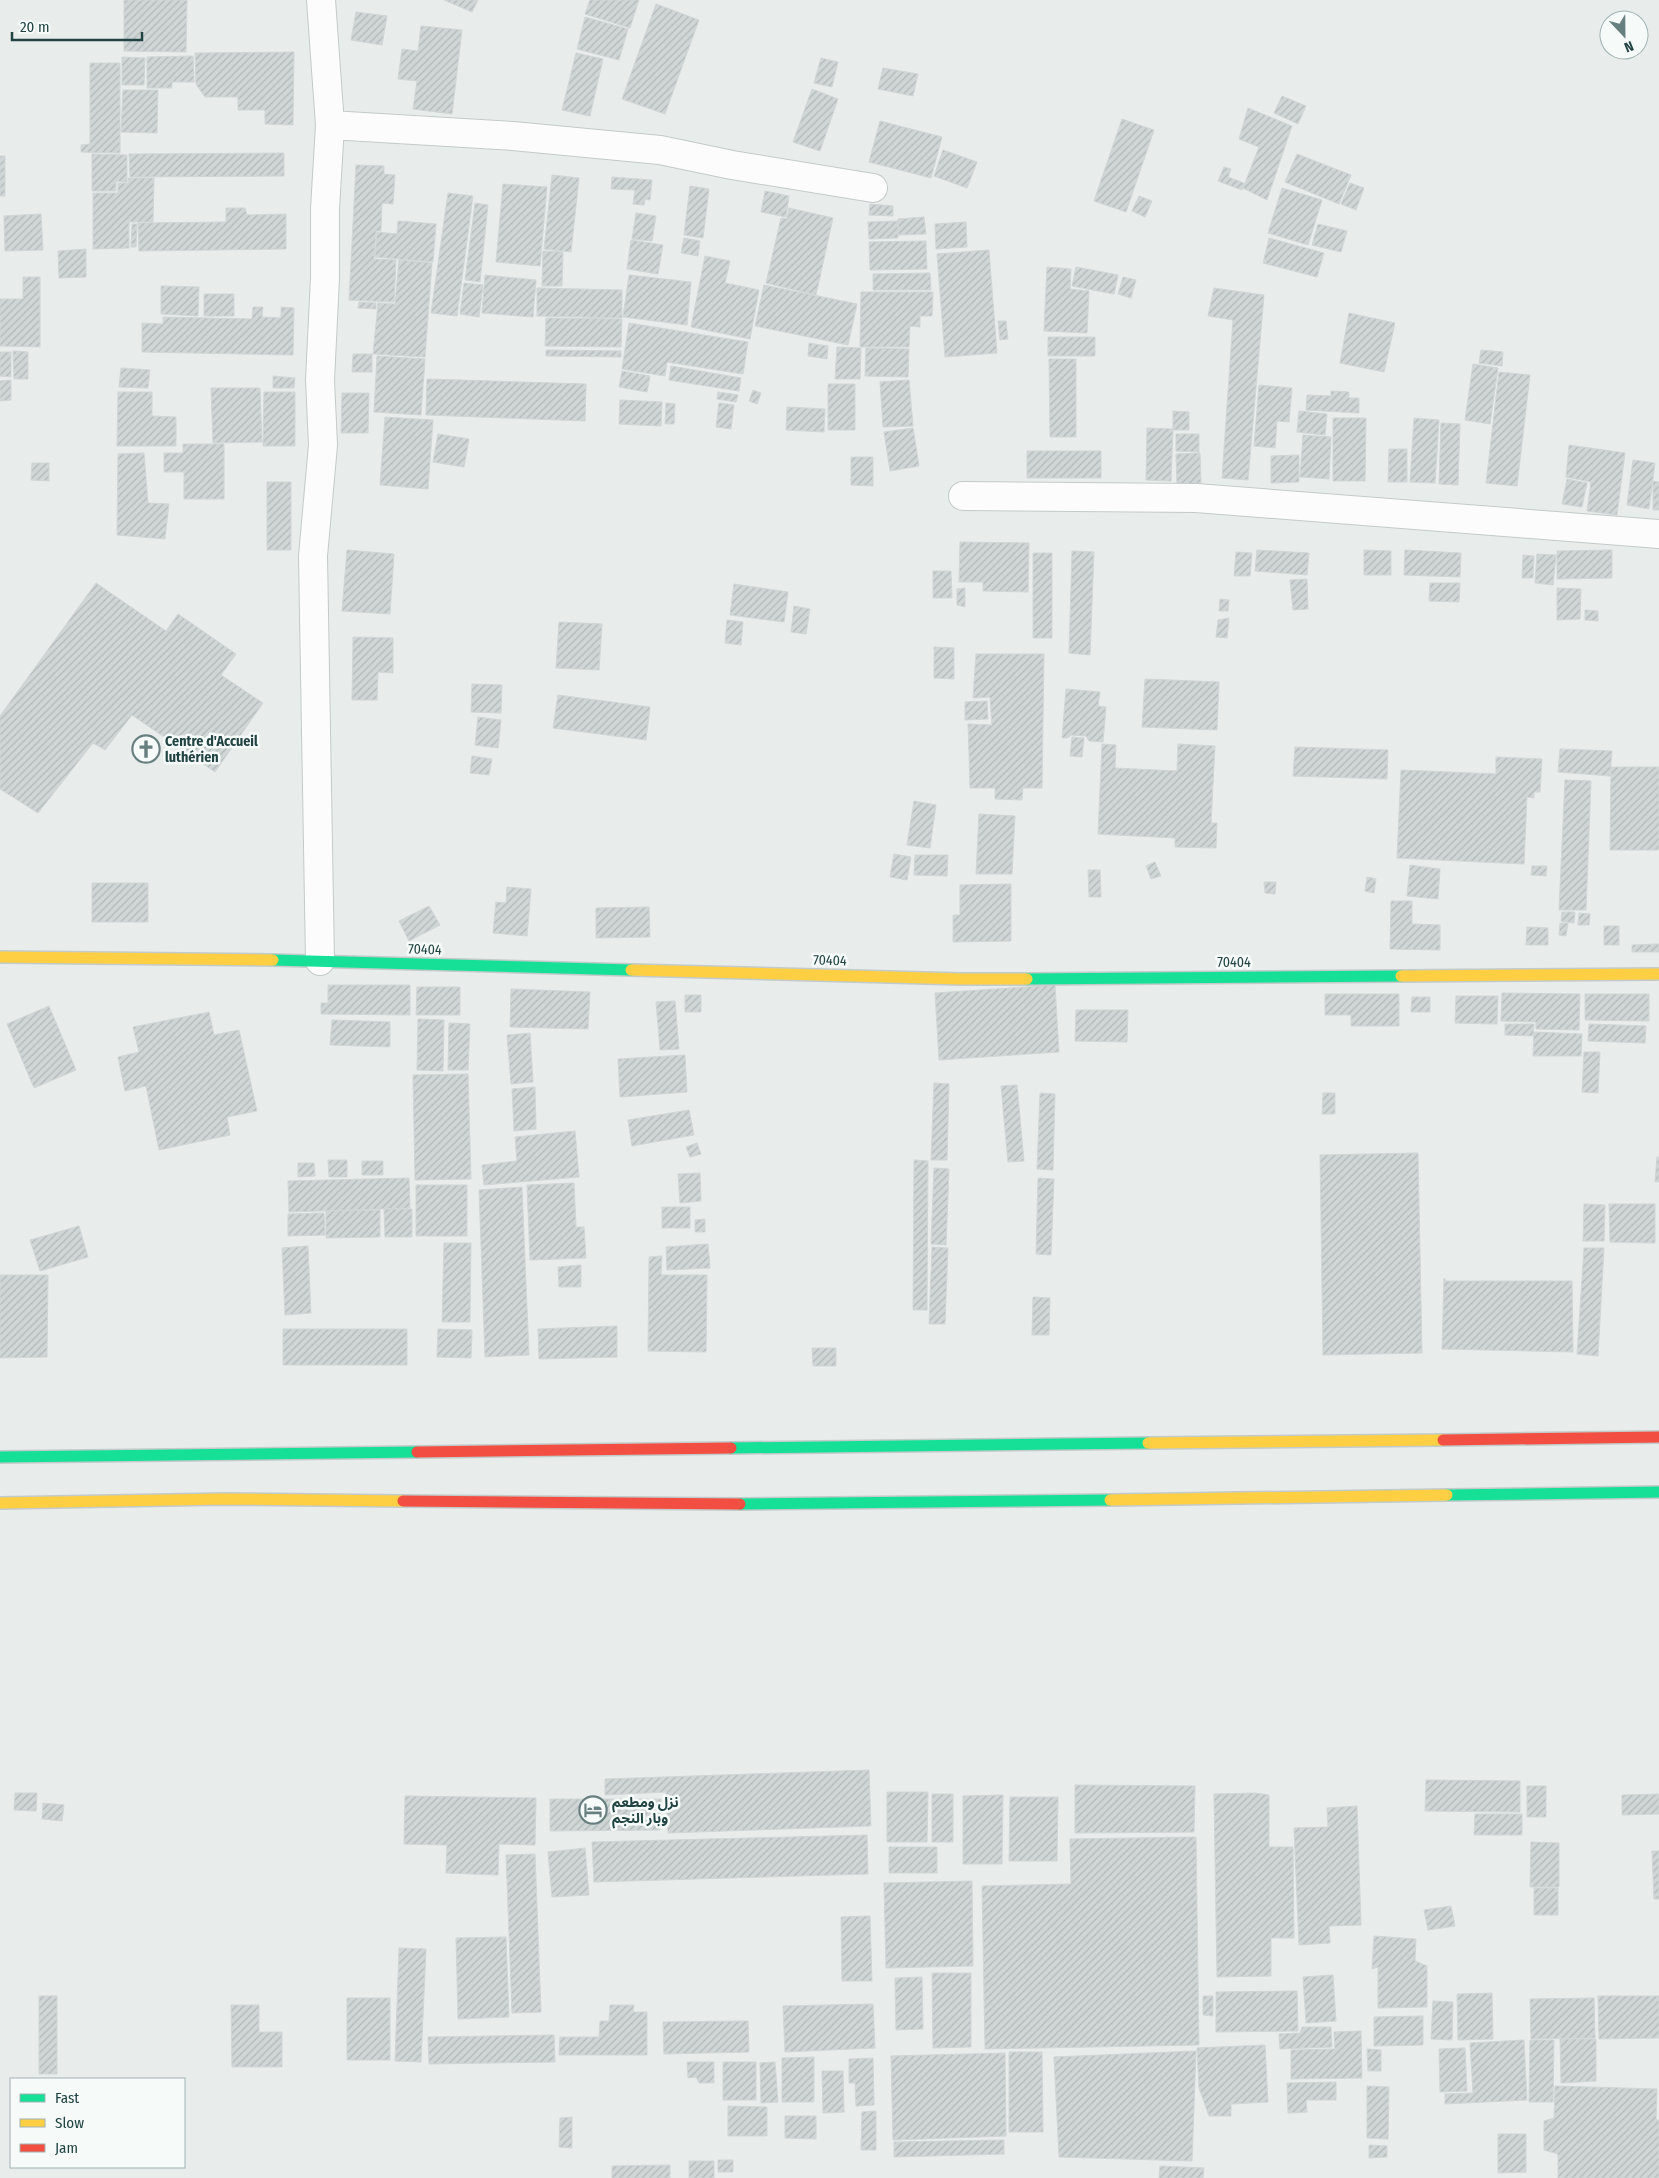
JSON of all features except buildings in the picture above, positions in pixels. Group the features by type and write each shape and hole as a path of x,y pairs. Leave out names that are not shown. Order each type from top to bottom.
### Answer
{"main road":[{"name":"70404","path":"0,957 320,961 962,979 1659,974"},
{"path":"0,1457 1659,1437"},
{"path":"0,1503 223,1499 809,1504 1659,1492"}],"street":[{"path":"320,961 313,556 323,445 320,380 325,278 325,208 330,125 321,0"},
{"path":"330,125 513,136 660,150 732,165 873,188"},
{"path":"963,496 1196,498 1659,534"}],"traffic: fast":[{"path":"273,960 631,970"},
{"path":"1027,979 1401,976"},
{"path":"731,1448 1148,1443"},
{"path":"0,1457 417,1452"},
{"path":"1447,1495 1659,1492"},
{"path":"740,1504 1110,1500"}],"traffic: slow":[{"path":"0,957 273,960"},
{"path":"631,970 1027,979"},
{"path":"1401,976 1659,974"},
{"path":"1148,1443 1443,1440"},
{"path":"1110,1500 1447,1495"},
{"path":"0,1503 223,1499 403,1501"}],"traffic: jam":[{"path":"1443,1440 1659,1437"},
{"path":"417,1452 731,1448"},
{"path":"403,1501 740,1504"}],"place":[{"name":"Centre d'Accueil luthérien","path":"146,749"},
{"name":"نزل ومطعم وبار النجم","path":"593,1810"}]}
